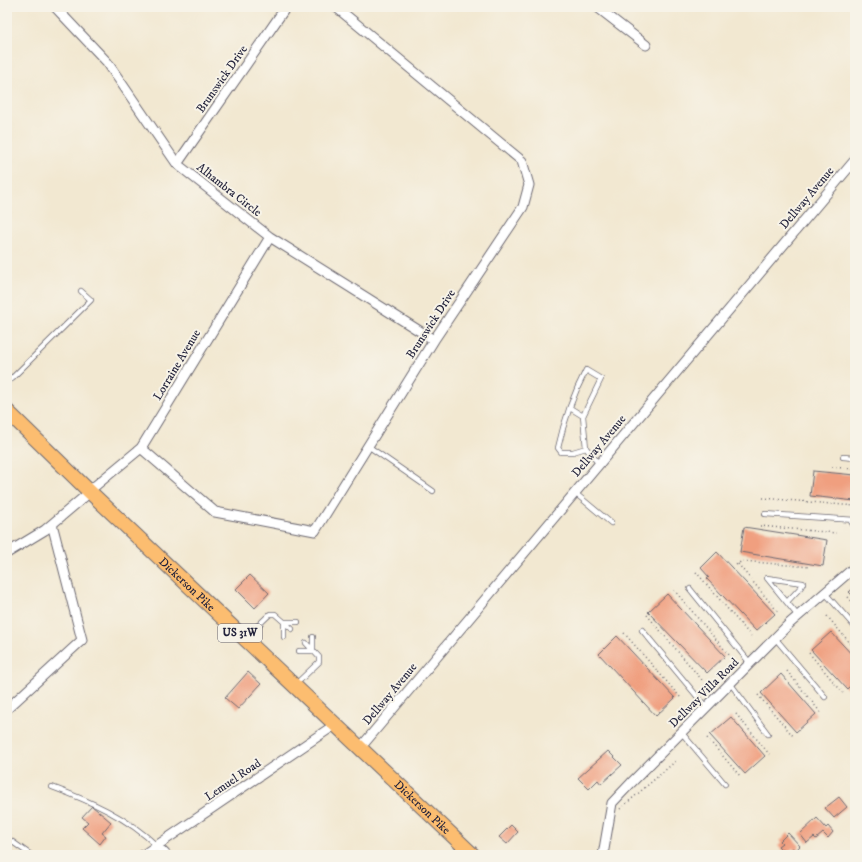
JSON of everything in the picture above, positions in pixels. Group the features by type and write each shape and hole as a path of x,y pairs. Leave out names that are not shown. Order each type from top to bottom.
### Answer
{"main road":[{"name":"Dickerson Pike","path":"10,420 245,638 473,855"}],"street":[{"name":"Alhambra Circle","path":"55,7 107,62 177,164 270,237 434,340"},
{"name":"Brunswick Drive","path":"177,164 286,7"},
{"name":"Brunswick Drive","path":"141,448 215,512 315,531 434,340 523,207 529,185 522,161 336,7"},
{"path":"597,7 646,45"},
{"name":"Dellway Avenue","path":"361,747 855,160"},
{"name":"Lorraine Avenue","path":"7,553 45,530 141,448 270,237"},
{"path":"7,709 82,640 52,524"},
{"name":"Dellway Villa Road","path":"603,855 612,803 775,638 798,616 855,568"},
{"name":"Lemuel Road","path":"143,855 336,724"},
{"path":"156,846 166,855"}],"lane":[{"path":"7,383 91,300 81,291"},
{"path":"586,448 574,452 561,452 558,448 578,385 586,370 600,379 583,416 586,448 599,464"},
{"path":"7,374 12,379"},
{"path":"570,408 583,416"},
{"path":"368,446 433,491"},
{"path":"843,458 855,458"},
{"path":"575,493 611,523"},
{"path":"765,514 852,520 855,527"},
{"path":"787,602 803,583 768,578 798,616"},
{"path":"690,589 750,663"},
{"path":"825,593 855,627"},
{"path":"245,638 270,614 275,614 292,629"},
{"path":"284,622 298,622"},
{"path":"284,622 284,637"},
{"path":"642,630 706,707"},
{"path":"313,637 313,651"},
{"path":"775,638 825,697"},
{"path":"295,685 319,662 319,657 306,643"},
{"path":"299,651 313,651"},
{"path":"730,683 768,734"},
{"path":"681,732 725,784"},
{"path":"52,787 86,799 119,816 137,828 156,846"},
{"path":"7,838 31,855"}],"path":[{"path":"832,467 855,469"},
{"path":"763,498 855,506"},
{"path":"760,526 836,533"},
{"path":"779,613 737,565 742,561 810,567"},
{"path":"696,572 752,636"},
{"path":"674,590 730,656"},
{"path":"848,597 855,605"},
{"path":"647,615 702,680"},
{"path":"827,616 855,649"},
{"path":"624,633 681,698"},
{"path":"809,653 843,693"},
{"path":"787,671 821,712"},
{"path":"758,695 794,737"},
{"path":"736,714 770,755"},
{"path":"707,738 741,777"},
{"path":"620,809 677,760"}],"building":[{"path":"813,471 855,475 855,501 810,496"},
{"path":"744,527 827,540 823,566 740,552"},
{"path":"717,552 775,614 756,631 707,579 709,577 701,568"},
{"path":"250,575 269,593 255,608 236,589"},
{"path":"855,587 855,598 849,592"},
{"path":"667,594 725,656 707,673 648,612"},
{"path":"831,632 855,658 855,681 847,689 811,650"},
{"path":"617,636 675,698 656,716 599,654"},
{"path":"248,672 261,684 238,709 225,698"},
{"path":"781,674 816,714 796,732 761,693"},
{"path":"731,717 765,756 745,774 710,735"},
{"path":"608,751 622,765 601,784 598,780 589,789 578,778"},
{"path":"839,797 847,807 834,818 825,808"},
{"path":"92,806 111,822 102,833 106,836 100,844 82,828 88,822 82,817"},
{"path":"817,818 826,828 828,826 833,832 828,838 823,833 816,839 814,837 807,843 800,834"},
{"path":"511,825 518,832 507,844 499,837"},
{"path":"788,833 800,846 795,851 793,848 786,854 778,846 782,843 780,841"}]}
